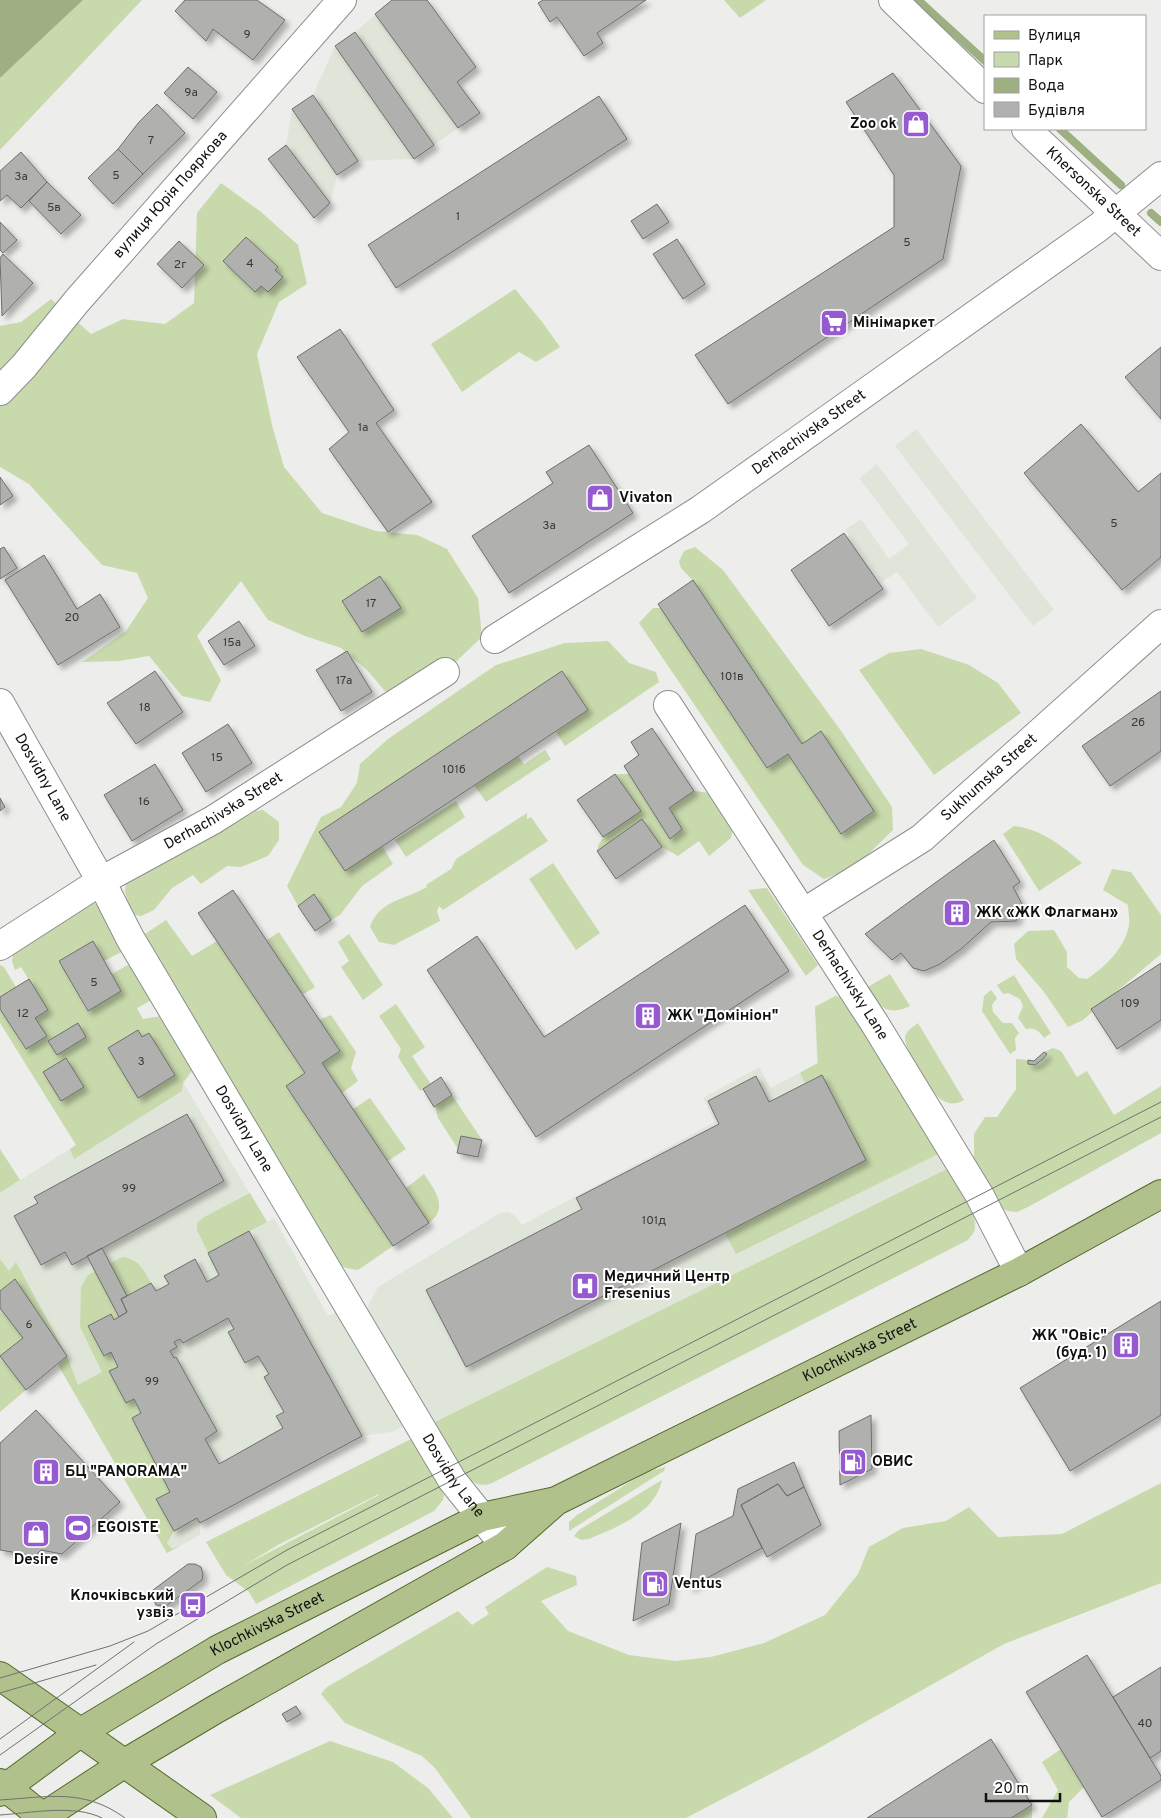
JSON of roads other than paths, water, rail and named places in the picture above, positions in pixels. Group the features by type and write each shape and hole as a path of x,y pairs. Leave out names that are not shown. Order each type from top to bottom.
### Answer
{"main road":[{"name":"Klochkivska Street","path":"2,1787 81,1732 217,1650 482,1517 556,1501 1019,1272 1161,1194"},
{"name":"Klochkivska Street","path":"43,1818 125,1763 504,1546 556,1501"},
{"path":"0,1676 202,1818"},
{"path":"2,1787 43,1818"}],"street":[{"name":"вулиця Юрія Пояркова","path":"0,391 24,366 77,302 342,0"},
{"path":"893,0 984,87"},
{"name":"Khersonska Street","path":"1027,130 1161,256"},
{"name":"Derhachivska Street","path":"496,639 700,510 1116,215 1161,176"},
{"name":"Sukhumska Street","path":"803,913 922,838 1161,624"},
{"name":"Derhachivska Street","path":"0,946 101,881 213,820 445,672"},
{"name":"Dosvidny Lane","path":"0,703 101,881 130,938 288,1200 408,1408 452,1480 504,1546"},
{"name":"Derhachivsky Lane","path":"668,705 875,1024 980,1196 1019,1272"}],"water":[{"path":"0,0 83,0 0,78"}],"waterway":[{"path":"918,0 984,60"},
{"path":"1061,130 1121,185"},
{"path":"1151,213 1161,222"}],"tram line":[{"path":"0,1678 110,1646 148,1631 287,1550 1161,1102"},
{"path":"0,1755 156,1644 287,1565 1161,1117"},
{"path":"0,1739 134,1642"},
{"path":"0,1693 96,1665"},
{"path":"0,1800 50,1796 80,1798 110,1808 125,1818"},
{"path":"0,1815 66,1810 79,1811 102,1818"}],"place":[{"name":"Zoo ok","path":"916,124"},
{"name":"Мінімаркет","path":"834,323"},
{"name":"Vivaton","path":"600,498"},
{"name":"ЖК «ЖК Флагман»","path":"957,913"},
{"name":"ЖК \"Домініон\"","path":"648,1016"},
{"name":"Медичний Центр Fresenius","path":"585,1286"},
{"name":"ЖК \"Овіс\" (буд. 1)","path":"1126,1345"},
{"name":"ОВИС","path":"853,1462"},
{"name":"БЦ \"PANORAMA\"","path":"46,1472"},
{"name":"EGOISTE","path":"78,1528"},
{"name":"Desire","path":"36,1534"},
{"name":"Ventus","path":"655,1584"},
{"name":"Клочківський узвіз","path":"193,1605"}]}
